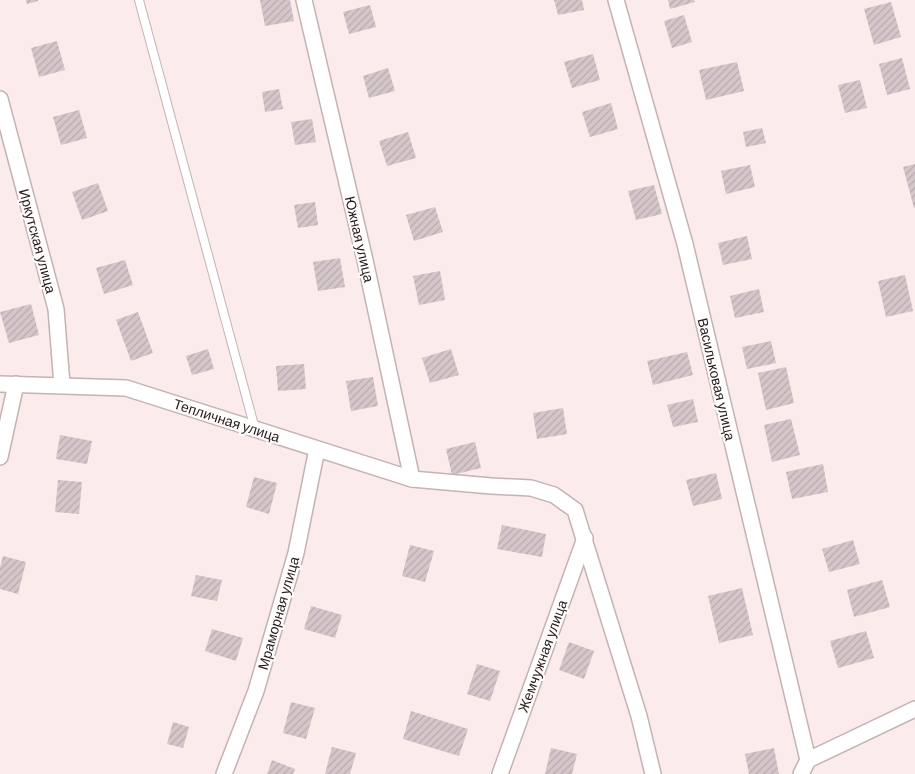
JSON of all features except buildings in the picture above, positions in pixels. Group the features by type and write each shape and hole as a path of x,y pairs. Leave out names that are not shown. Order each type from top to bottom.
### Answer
{"street":[{"name":"Южная улица","path":"304,0 365,260 412,479"},
{"name":"Васильковая улица","path":"616,0 685,244 808,760"},
{"name":"Иркутская улица","path":"0,99 56,309 62,385"},
{"name":"Тепличная улица","path":"0,384 126,388 412,479 531,488 554,495 575,510 585,538 639,716 653,774"},
{"path":"0,457 16,384"},
{"name":"Мраморная улица","path":"224,774 256,691 296,553 317,449"},
{"name":"Жемчужная улица","path":"500,774 585,538"},
{"path":"801,774 808,760 915,708"}],"lane":[{"path":"138,0 255,429"}]}
